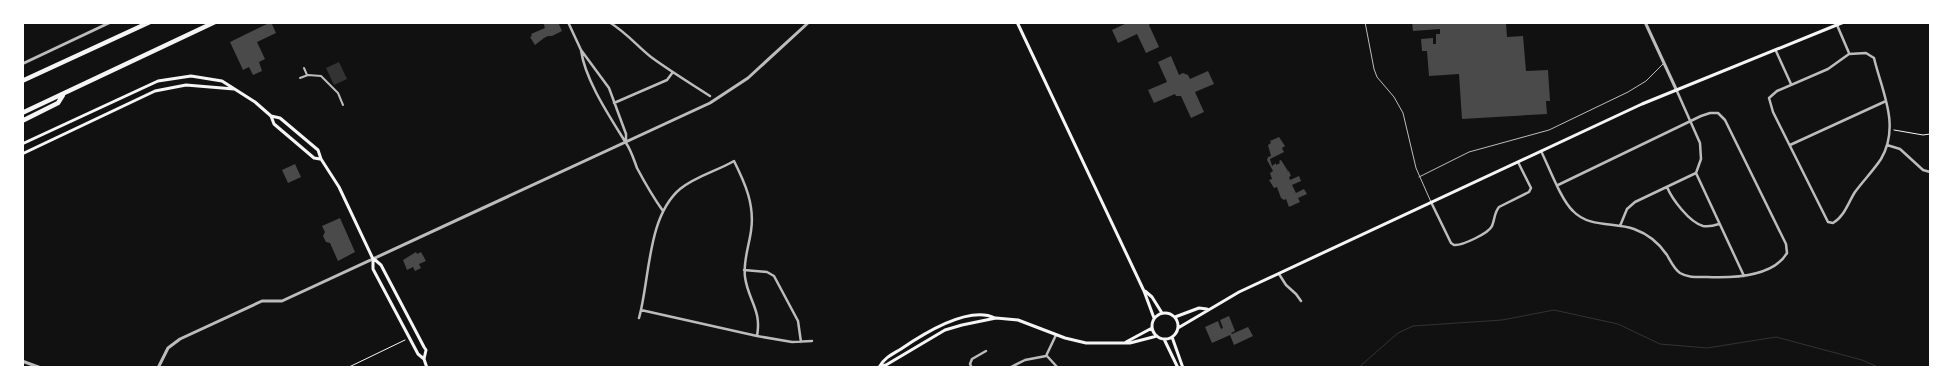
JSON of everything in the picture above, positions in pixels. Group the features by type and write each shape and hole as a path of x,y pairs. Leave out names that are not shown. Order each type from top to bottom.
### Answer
{"highway":[{"path":"22,81 150,22"},
{"path":"22,113 215,22"},
{"path":"22,121 58,103 63,94"}],"main road":[{"path":"1017,22 1144,291 1154,318 1152,328 1157,336 1163,339 1178,368"},
{"path":"1163,339 1172,337 1178,328 1205,313 1208,309 1278,274 1541,151 1676,89 1776,51 1844,22"},
{"path":"22,144 158,81 180,76 204,77 227,83 271,116 280,118 318,150 321,159 336,180 373,259 373,269 409,338 428,368"},
{"path":"22,154 161,89 186,85 235,89"},
{"path":"271,116 274,124 314,158 321,159"},
{"path":"373,259 381,265 426,350 424,359"},
{"path":"1144,291 1152,297 1162,313"},
{"path":"1154,318 1162,313 1174,317 1200,308 1208,309"},
{"path":"880,366 884,359 912,340 940,325 963,318 978,316 989,315 996,318"},
{"path":"1174,317 1178,328"},
{"path":"876,368 886,365 946,330 996,318 1018,320 1056,335 1086,343 1115,344 1125,342 1152,328"},
{"path":"1125,342 1130,343 1157,336"},
{"path":"1172,337 1183,368"}],"street":[{"path":"22,64 111,22"},
{"path":"568,22 581,50 605,81 626,134 626,142"},
{"path":"609,22 631,37 649,55 710,96"},
{"path":"158,368 168,348 180,339 262,301 282,301 724,95 755,72 810,22"},
{"path":"1620,226 1630,205 1696,173 1701,161 1701,148 1645,22"},
{"path":"1837,25 1849,54"},
{"path":"581,50 582,60 602,102 620,135 626,142 649,191 663,211"},
{"path":"1776,51 1791,84"},
{"path":"1866,53 1874,58 1889,112 1890,128 1887,145 1881,158 1854,193 1842,216 1833,223 1825,219 1773,112 1769,98 1772,94 1791,84 1828,69 1849,54 1866,53"},
{"path":"304,68 307,75"},
{"path":"614,103 666,80 673,72"},
{"path":"300,78 307,75 321,76 338,93 343,105"},
{"path":"1790,145 1886,100"},
{"path":"1541,151 1558,185 1569,207 1579,216 1586,220 1635,230 1661,247 1676,270 1684,275 1704,277 1744,276 1779,262 1787,253 1788,248 1722,116 1718,113 1710,113 1690,121 1558,185"},
{"path":"1887,145 1900,149 1923,170 1930,172"},
{"path":"639,318 655,238 663,211 671,198 688,184 734,160 747,188 752,213 751,231 744,270 747,288 759,320 757,336"},
{"path":"1432,202 1451,243 1454,245 1462,244 1489,231 1493,225 1496,211 1500,207 1529,192 1531,188 1518,162"},
{"path":"1696,173 1744,276"},
{"path":"1667,187 1672,200 1694,221 1704,226 1719,224"},
{"path":"744,270 767,272 774,276 798,321 800,342"},
{"path":"1278,274 1301,301"},
{"path":"641,310 757,336 800,342 812,341"},
{"path":"1046,356 1056,335"},
{"path":"972,368 970,364 972,359 986,351"},
{"path":"1009,368 1025,360 1046,356"},
{"path":"1046,356 1058,368"},
{"path":"22,360 41,368"}],"lane":[{"path":"1365,22 1374,69 1377,77 1394,97 1403,113 1412,156 1419,177 1432,202"},
{"path":"1419,177 1469,152 1539,134 1577,117 1637,87 1664,63"}],"path":[{"path":"1890,128 1917,134 1930,134"},
{"path":"347,368 409,338"}],"shaded area":[{"path":"339,62 347,79 334,85 326,68"}],"building":[{"path":"271,22 276,33 257,42 265,59 259,62 262,71 253,75 249,67 243,70 230,42"},
{"path":"543,22 558,22 562,31 544,38 535,45 530,37 532,36 531,34 545,28"},
{"path":"1129,22 1151,22 1149,25 1159,47 1146,53 1137,34 1118,43 1112,30"},
{"path":"1412,22 1506,23 1507,37 1523,36 1526,71 1548,70 1550,101 1546,101 1547,114 1462,119 1459,74 1429,76 1427,51 1422,51 1421,39 1433,38 1433,44 1436,44 1436,34 1440,34 1440,29 1413,31"},
{"path":"1171,56 1179,75 1183,73 1188,75 1190,79 1208,71 1214,84 1195,92 1204,112 1191,118 1181,96 1176,96 1175,94 1154,103 1148,90 1167,82 1158,62"},
{"path":"1279,137 1285,146 1282,148 1284,152 1270,159 1272,166 1280,163 1279,161 1281,160 1288,171 1286,172 1289,171 1290,180 1299,176 1301,181 1292,185 1296,193 1304,189 1307,194 1298,198 1300,202 1289,207 1286,199 1281,198 1277,187 1274,188 1269,180 1272,179 1270,173 1273,171 1267,160 1271,156 1268,145 1271,143 1270,141"},
{"path":"295,164 301,177 288,183 282,170"},
{"path":"340,218 355,252 338,261 330,243 326,242 323,236 325,232 322,226"},
{"path":"416,252 417,254 421,252 426,261 419,264 421,268 415,271 413,267 407,270 403,260"},
{"path":"1229,316 1235,331 1232,334 1248,327 1253,336 1234,345 1230,335 1212,343 1205,327 1218,321 1221,329 1223,328 1220,320"}],"waterway":[{"path":"1358,368 1398,333 1413,326 1502,320 1554,310 1618,324 1660,344 1707,348 1776,337 1862,360 1880,368"}]}
